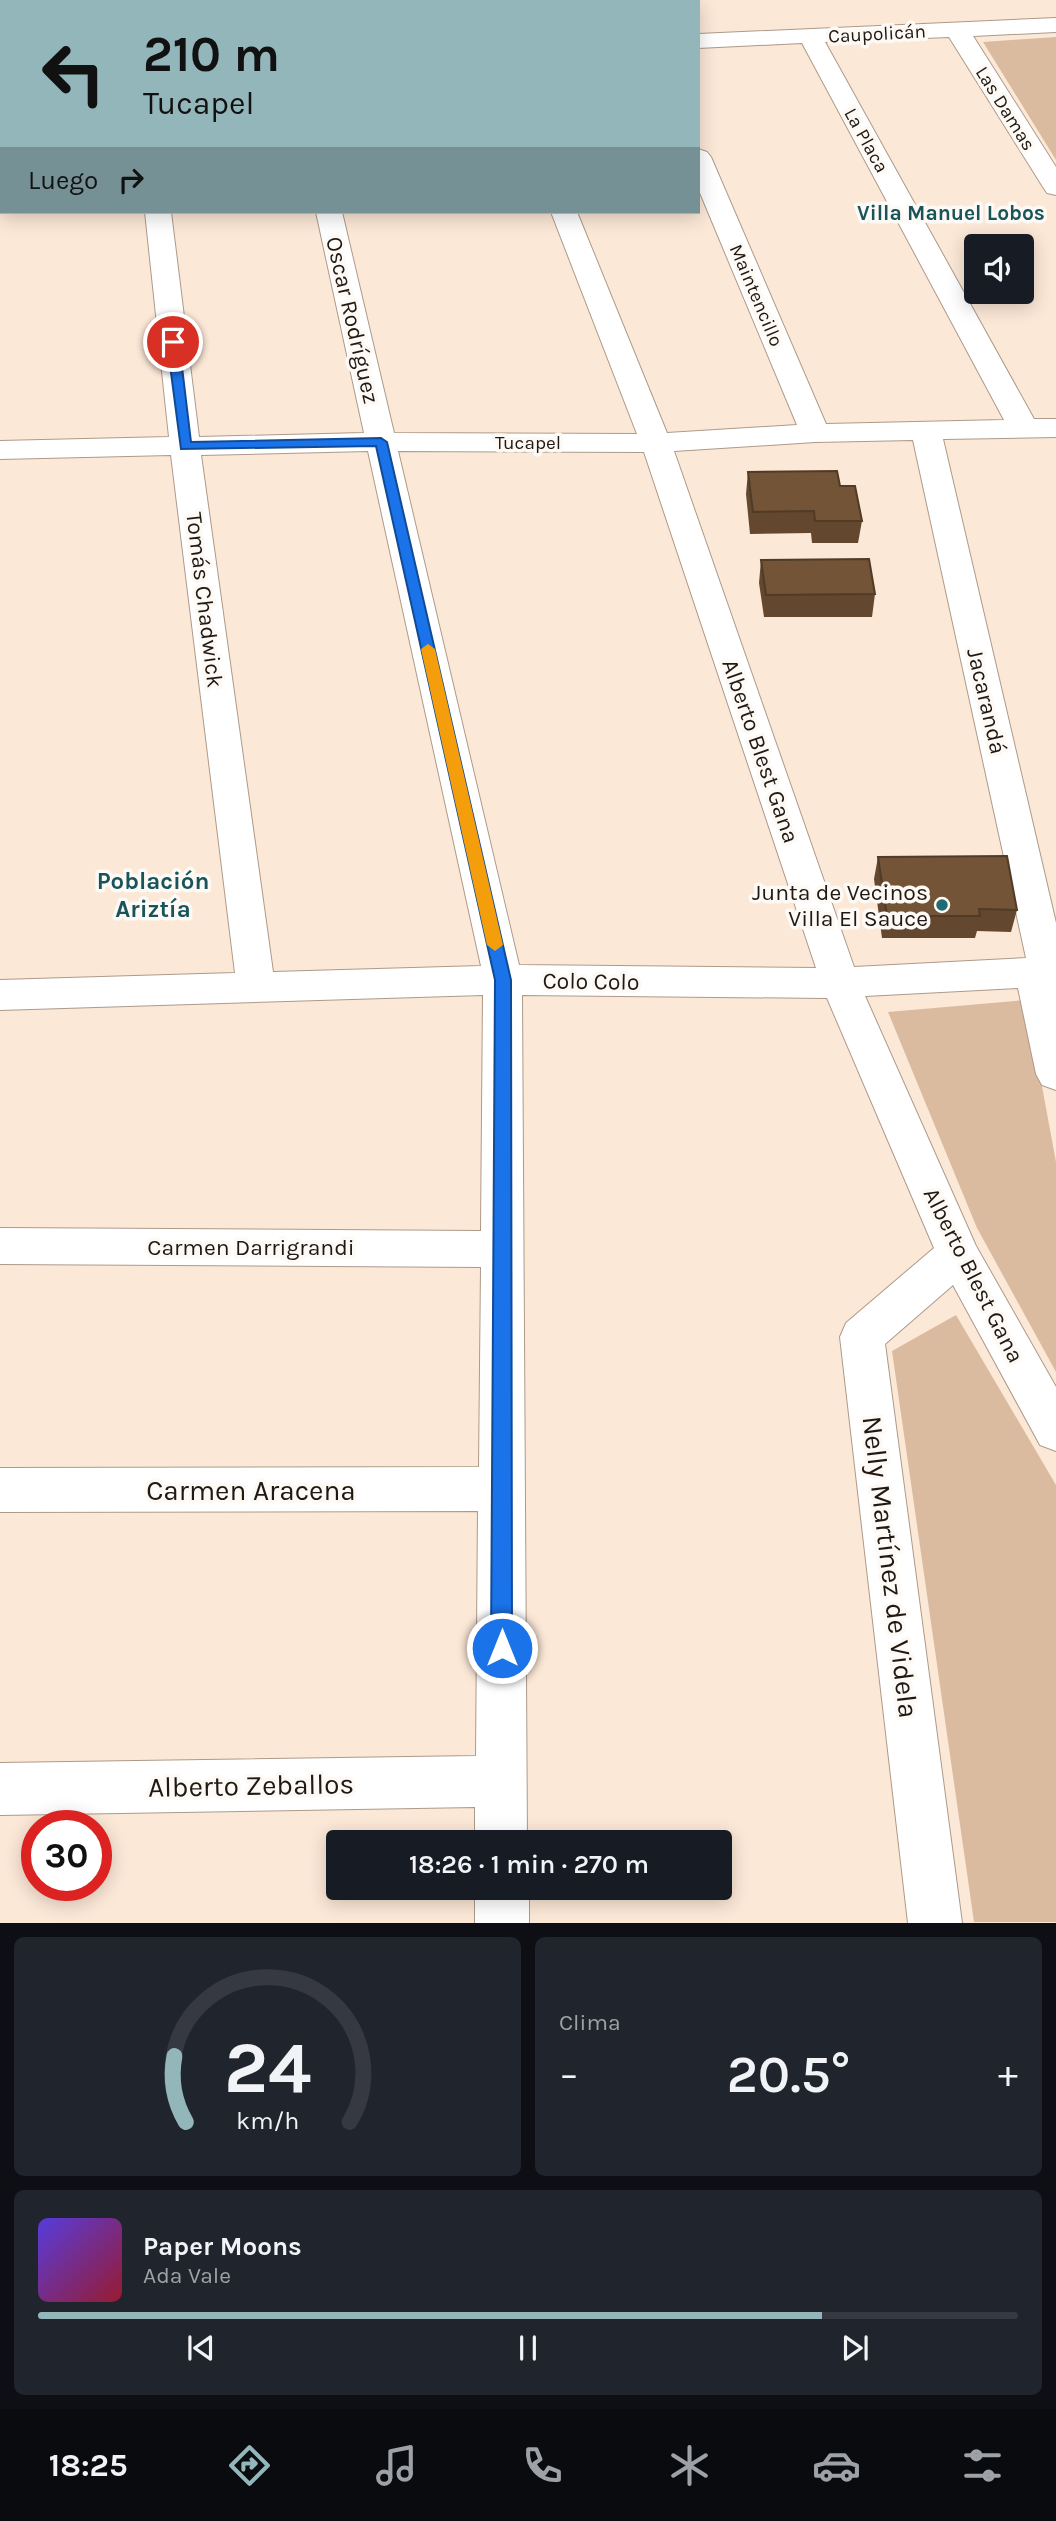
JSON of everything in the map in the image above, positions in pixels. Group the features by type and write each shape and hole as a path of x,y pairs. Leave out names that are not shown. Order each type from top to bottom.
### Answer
{"street":[{"name":"Caupolicán","path":"700,41 1056,25"},
{"name":"Las Damas","path":"957,30 1056,187"},
{"name":"La Placa","path":"810,36 1024,429"},
{"name":"Maintencillo","path":"700,162 816,433"},
{"name":"Tomás Chadwick","path":"159,214 185,446 256,988"},
{"name":"Oscar Rodríguez","path":"329,214 503,980 502,1830"},
{"name":"Alberto Blest Gana","path":"565,214 656,443 840,983 958,1254 1056,1430"},
{"name":"Tucapel","path":"0,450 381,442 656,443 816,433 1056,428"},
{"name":"Jacarandá","path":"926,431 1046,971 1056,1074"},
{"name":"Colo Colo","path":"0,995 503,980 840,983 1046,971"},
{"name":"Carmen Darrigrandi","path":"0,1247 502,1248"},
{"name":"Nelly Martínez de Videla","path":"934,1923 863,1337 958,1254"},
{"name":"Carmen Aracena","path":"0,1490 502,1489"},
{"name":"Alberto Zeballos","path":"0,1789 501,1781"},
{"path":"502,1900 502,1923"}],"shaded area":[{"path":"1056,37 1056,160 983,42"},
{"path":"1026,1000 1056,1162 1056,1372 977,1228 888,1012"},
{"path":"956,1315 1056,1485 1056,1922 974,1922 892,1351"}],"building":[{"path":"837,471 840,486 855,486 862,521 815,521 814,511 753,512 748,472"},
{"path":"869,559 875,594 766,595 761,560"},
{"path":"1007,856 1017,910 979,909 980,916 887,916 878,857"}],"slow traffic":[{"path":"428,649 495,945"}],"place":[{"name":"Junta de Vecinos Villa El Sauce","path":"942,905"}],"district":[{"name":"Villa Manuel Lobos","path":"951,213"},
{"name":"Población Ariztía","path":"153,895"}],"route":[{"path":"173,342 185,446 381,442 503,980 502,1648"}]}
